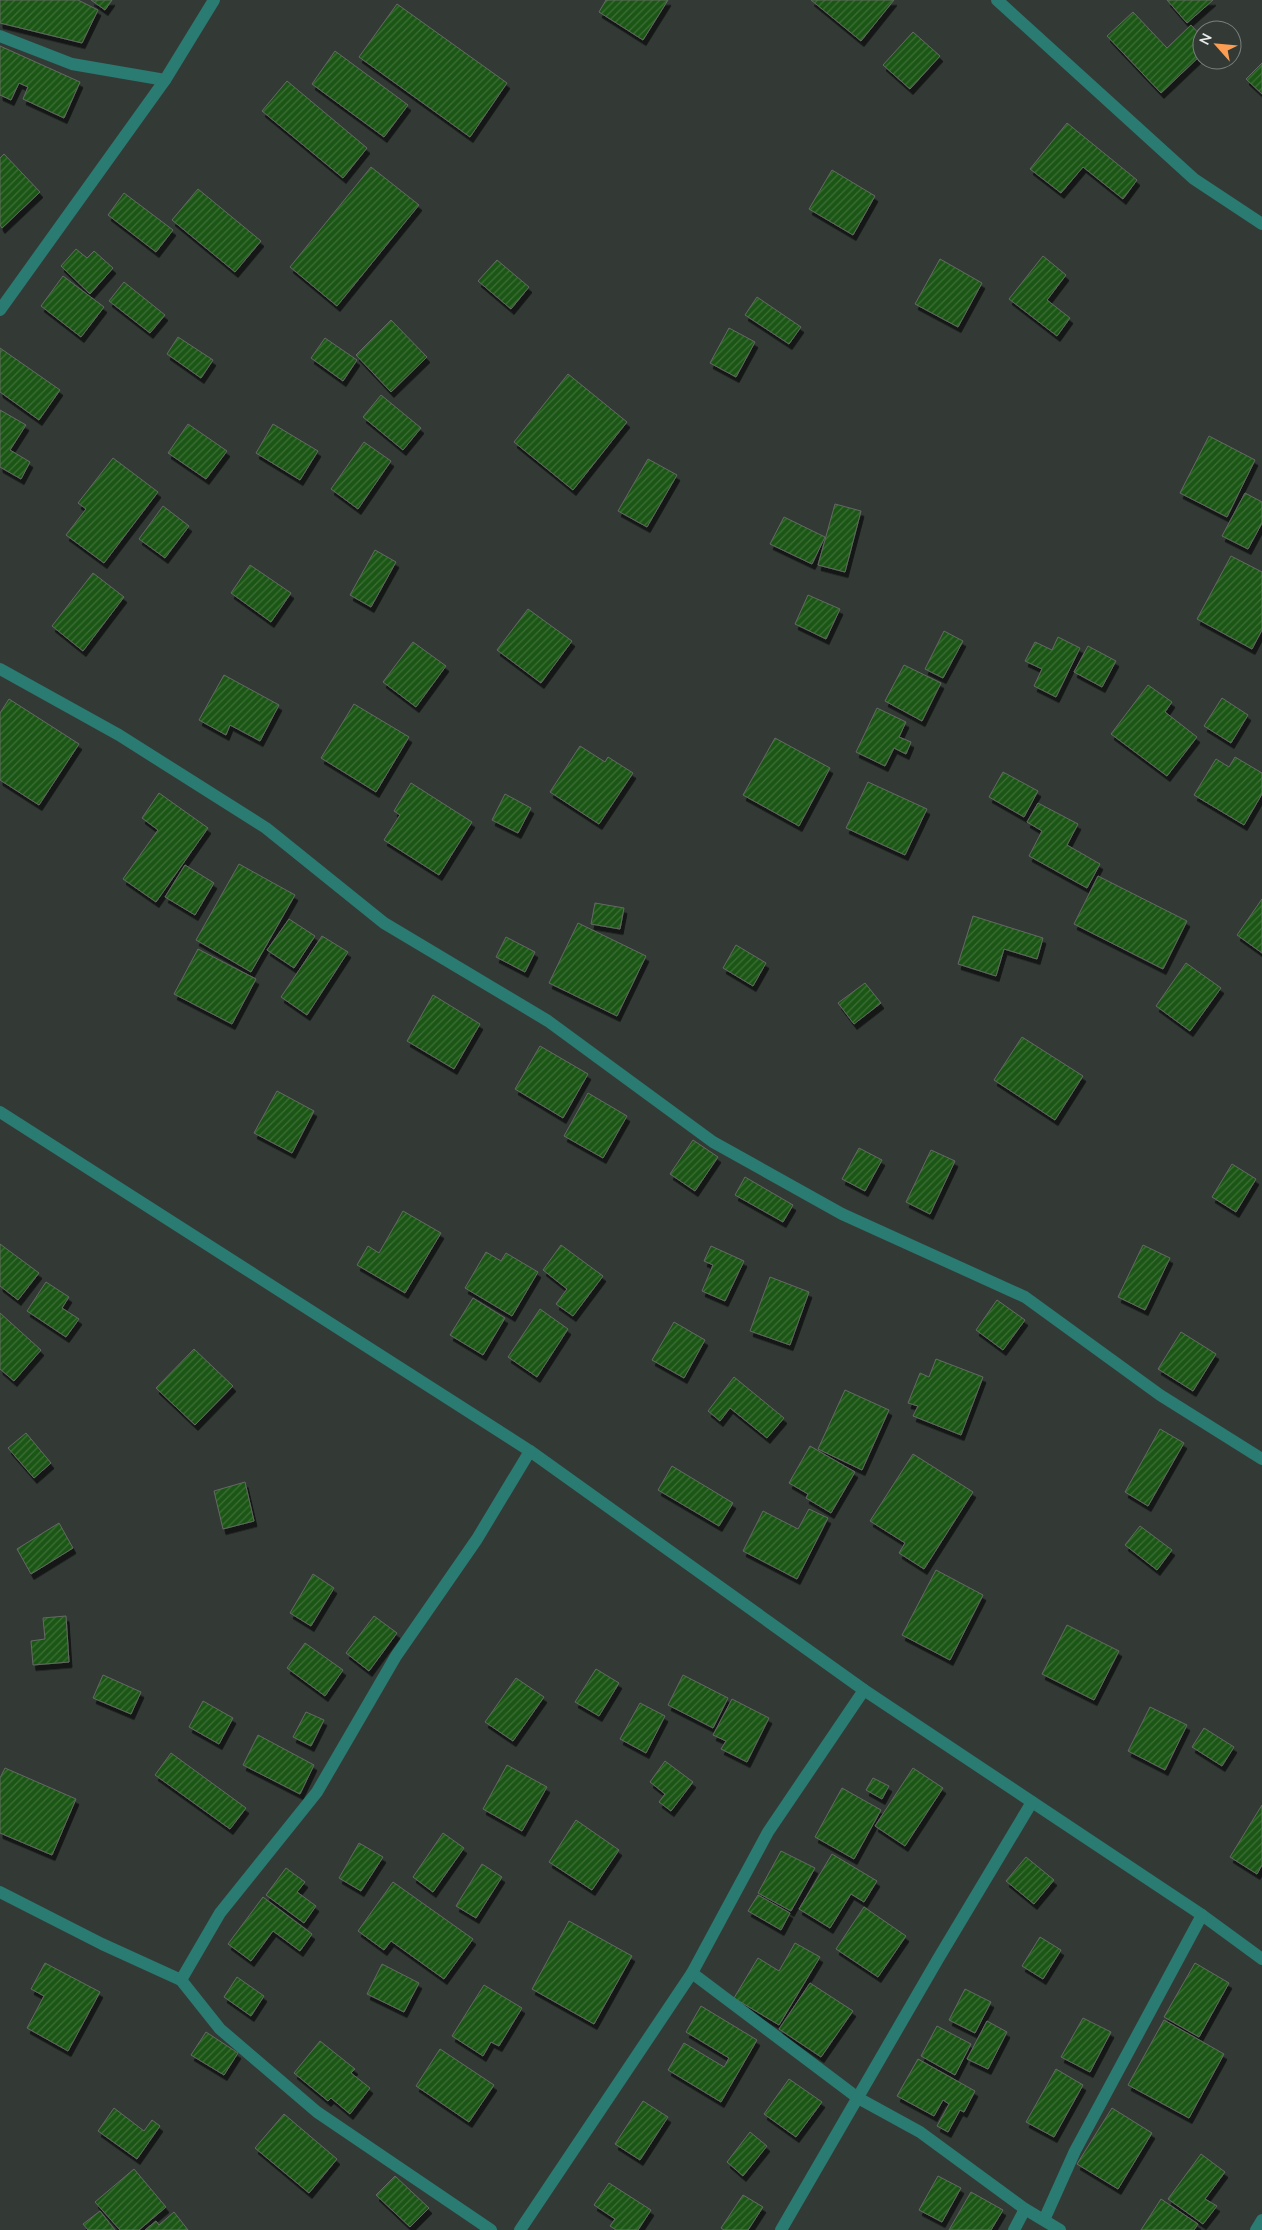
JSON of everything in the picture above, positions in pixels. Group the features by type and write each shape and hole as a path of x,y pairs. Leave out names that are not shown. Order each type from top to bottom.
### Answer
{"street":[{"path":"0,310 165,80 214,0"},
{"path":"997,0 1194,179 1262,224"},
{"path":"0,36 72,64 165,80"},
{"path":"0,669 119,735 266,828 384,923 548,1021 713,1142 842,1214 1025,1297 1160,1395 1262,1459"},
{"path":"0,1112 530,1450 864,1690 1202,1915 1262,1959"},
{"path":"181,1980 220,1914 317,1792 396,1656 478,1539 530,1450"},
{"path":"520,2230 692,1973 768,1832 864,1690"},
{"path":"781,2230 938,1959 1032,1802"},
{"path":"0,1892 102,1944 181,1980 220,2029 317,2112 491,2230"},
{"path":"1044,2220 1075,2151 1202,1915"},
{"path":"692,1973 858,2098 920,2132 1024,2209 1060,2230"},
{"path":"1014,2230 1024,2209"},
{"path":"1256,2230 1262,2220"}],"building":[{"path":"0,0 78,0 98,10 82,43 0,23"},
{"path":"91,0 112,0 105,10"},
{"path":"606,0 668,0 643,40 599,12"},
{"path":"811,0 894,0 861,41"},
{"path":"1167,0 1213,0 1187,23"},
{"path":"397,4 507,83 470,137 359,57"},
{"path":"1133,12 1167,48 1191,25 1192,64 1161,93 1107,36"},
{"path":"913,32 940,56 910,89 883,65"},
{"path":"0,46 80,82 64,118 23,99 28,87 19,83 11,100 0,95"},
{"path":"335,51 408,105 384,137 312,84"},
{"path":"1262,63 1262,94 1246,79"},
{"path":"287,81 367,148 343,178 262,111"},
{"path":"1067,123 1137,180 1123,199 1083,167 1061,193 1030,169"},
{"path":"4,154 40,192 2,228 0,225 0,158"},
{"path":"371,167 419,205 337,306 290,267"},
{"path":"832,170 875,196 853,235 809,209"},
{"path":"198,189 261,241 235,272 172,220"},
{"path":"124,193 173,230 156,252 108,215"},
{"path":"76,249 87,258 94,251 113,268 90,294 61,266"},
{"path":"1043,256 1066,275 1047,300 1070,318 1057,336 1009,299"},
{"path":"940,259 982,283 958,327 915,304"},
{"path":"497,260 529,287 511,309 478,281"},
{"path":"63,276 104,307 81,337 41,306"},
{"path":"124,282 165,315 150,333 109,301"},
{"path":"757,297 801,327 789,344 745,315"},
{"path":"391,320 427,357 391,392 356,355"},
{"path":"729,328 755,342 736,377 710,363"},
{"path":"178,337 213,360 201,378 167,354"},
{"path":"325,338 357,360 343,381 311,358"},
{"path":"0,348 60,390 39,420 0,392"},
{"path":"568,374 627,422 573,490 514,442"},
{"path":"381,395 421,428 403,450 363,417"},
{"path":"0,410 26,425 10,450 30,462 21,479 0,467"},
{"path":"188,424 227,451 206,479 168,453"},
{"path":"273,424 318,451 300,480 256,453"},
{"path":"1209,436 1255,460 1227,517 1180,493"},
{"path":"364,442 391,461 358,509 331,489"},
{"path":"113,458 158,492 104,563 66,535 86,509 78,503"},
{"path":"648,459 677,475 647,527 618,511"},
{"path":"1245,493 1262,502 1262,523 1248,549 1222,536"},
{"path":"835,504 861,511 845,572 818,565"},
{"path":"163,506 189,526 165,558 139,539"},
{"path":"784,517 825,537 812,564 770,544"},
{"path":"375,550 396,562 371,607 350,595"},
{"path":"1231,556 1262,572 1262,630 1252,649 1197,619"},
{"path":"250,565 291,593 271,622 231,593"},
{"path":"93,573 124,597 83,651 52,626"},
{"path":"808,595 840,609 826,639 795,624"},
{"path":"528,609 572,641 541,683 497,650"},
{"path":"944,631 963,641 943,678 925,669"},
{"path":"1058,637 1080,648 1056,697 1034,686 1042,669 1025,661 1035,642 1052,650"},
{"path":"413,642 446,666 416,707 383,682"},
{"path":"1088,646 1116,661 1102,687 1074,672"},
{"path":"904,665 941,683 922,721 885,701"},
{"path":"224,675 279,705 260,741 230,725 226,735 199,720"},
{"path":"1148,685 1172,702 1165,712 1197,737 1167,776 1111,734"},
{"path":"1222,698 1248,715 1231,743 1204,726"},
{"path":"9,699 79,744 39,805 0,780 0,713"},
{"path":"354,704 409,737 376,792 321,758"},
{"path":"877,708 906,722 899,737 911,742 906,754 894,748 885,766 856,752"},
{"path":"775,738 830,768 799,826 743,795"},
{"path":"580,746 605,762 608,757 633,773 599,824 550,792"},
{"path":"1235,757 1262,773 1262,794 1244,825 1194,795 1216,759 1229,767"},
{"path":"1003,772 1038,791 1024,817 989,797"},
{"path":"868,782 927,809 905,855 846,828"},
{"path":"411,783 472,822 439,875 384,840 400,815 394,811"},
{"path":"159,793 208,828 156,902 123,879 158,830 142,818"},
{"path":"505,794 531,808 518,833 492,820"},
{"path":"1038,803 1078,824 1067,845 1100,864 1087,888 1029,856 1042,831 1027,822"},
{"path":"239,864 295,895 251,972 196,940"},
{"path":"185,865 214,883 195,915 165,897"},
{"path":"1098,876 1187,921 1163,969 1074,924"},
{"path":"1262,899 1262,953 1237,935"},
{"path":"595,903 624,908 620,929 591,924"},
{"path":"973,916 1043,938 1037,959 1004,949 996,976 958,964"},
{"path":"289,919 315,936 294,968 267,950"},
{"path":"578,923 646,956 617,1016 549,983"},
{"path":"322,936 348,952 307,1015 281,997"},
{"path":"506,937 535,952 525,972 496,957"},
{"path":"736,945 766,963 753,986 723,968"},
{"path":"198,949 256,979 232,1024 174,994"},
{"path":"1186,963 1221,988 1190,1031 1156,1006"},
{"path":"865,983 881,1003 854,1024 838,1003"},
{"path":"433,995 480,1024 454,1069 407,1041"},
{"path":"1022,1037 1083,1076 1055,1120 994,1080"},
{"path":"540,1046 588,1074 563,1118 515,1089"},
{"path":"277,1091 314,1111 292,1153 254,1133"},
{"path":"588,1093 627,1116 603,1158 564,1136"},
{"path":"693,1140 718,1157 695,1191 670,1174"},
{"path":"859,1148 882,1160 865,1191 842,1179"},
{"path":"931,1150 955,1161 930,1214 906,1202"},
{"path":"1232,1164 1256,1179 1236,1212 1212,1197"},
{"path":"745,1177 793,1205 783,1222 735,1195"},
{"path":"403,1211 441,1233 405,1293 357,1265 368,1246 379,1253"},
{"path":"0,1244 39,1273 18,1300 0,1286"},
{"path":"561,1245 603,1276 573,1316 556,1304 567,1289 543,1270"},
{"path":"1143,1245 1170,1258 1145,1310 1118,1297"},
{"path":"711,1246 744,1261 725,1301 702,1291 713,1265 704,1261"},
{"path":"486,1252 501,1261 506,1253 538,1272 512,1316 465,1288"},
{"path":"770,1277 809,1292 790,1345 750,1331"},
{"path":"46,1282 69,1297 62,1308 79,1319 66,1337 27,1311"},
{"path":"473,1298 505,1318 483,1355 450,1335"},
{"path":"997,1300 1025,1320 1003,1350 976,1330"},
{"path":"540,1309 568,1329 537,1377 508,1357"},
{"path":"0,1313 41,1350 14,1381 0,1369"},
{"path":"674,1322 705,1340 684,1378 652,1360"},
{"path":"1181,1332 1216,1354 1193,1391 1158,1369"},
{"path":"194,1349 233,1386 195,1425 156,1388"},
{"path":"936,1359 983,1377 961,1435 913,1416 918,1406 908,1403 920,1373 929,1377"},
{"path":"734,1377 784,1418 767,1438 730,1408 720,1421 708,1411"},
{"path":"845,1390 889,1410 862,1470 818,1449"},
{"path":"1160,1429 1184,1443 1148,1506 1125,1492"},
{"path":"26,1433 51,1463 34,1478 8,1448"},
{"path":"810,1446 855,1472 831,1513 806,1498 808,1494 789,1483"},
{"path":"913,1454 973,1492 924,1569 899,1553 905,1543 870,1521"},
{"path":"672,1466 733,1503 719,1526 658,1490"},
{"path":"245,1482 254,1521 223,1529 214,1491"},
{"path":"809,1509 828,1518 797,1579 743,1551 763,1511 798,1529"},
{"path":"59,1523 73,1548 31,1574 17,1549"},
{"path":"1140,1526 1172,1550 1157,1570 1125,1545"},
{"path":"936,1570 983,1595 950,1660 902,1635"},
{"path":"313,1574 334,1588 311,1626 290,1613"},
{"path":"66,1616 69,1662 33,1665 31,1641 45,1639 43,1618"},
{"path":"374,1616 397,1633 369,1671 346,1653"},
{"path":"1067,1625 1119,1651 1094,1700 1042,1674"},
{"path":"305,1643 343,1670 325,1696 287,1668"},
{"path":"596,1669 619,1683 599,1716 575,1702"},
{"path":"103,1675 141,1692 131,1714 93,1698"},
{"path":"683,1675 728,1698 713,1728 668,1705"},
{"path":"516,1678 544,1697 513,1741 485,1722"},
{"path":"732,1699 769,1718 747,1762 721,1749 726,1741 713,1735"},
{"path":"203,1701 233,1718 219,1744 189,1727"},
{"path":"640,1703 665,1716 646,1753 620,1739"},
{"path":"1150,1707 1187,1725 1165,1770 1128,1751"},
{"path":"306,1712 324,1720 311,1746 293,1737"},
{"path":"1204,1728 1234,1747 1222,1766 1192,1747"},
{"path":"258,1735 314,1765 300,1794 243,1765"},
{"path":"171,1753 246,1808 230,1829 155,1775"},
{"path":"665,1761 693,1782 671,1811 659,1802 665,1794 650,1782"},
{"path":"507,1765 547,1787 522,1831 483,1809"},
{"path":"5,1768 76,1799 52,1855 0,1833 0,1778"},
{"path":"913,1768 943,1788 905,1846 875,1826"},
{"path":"873,1778 889,1786 882,1799 866,1790"},
{"path":"842,1788 881,1810 854,1859 815,1837"},
{"path":"1262,1805 1262,1865 1257,1874 1230,1857"},
{"path":"576,1820 619,1850 592,1890 549,1862"},
{"path":"443,1833 464,1848 433,1892 413,1877"},
{"path":"359,1843 383,1857 361,1891 339,1878"},
{"path":"781,1851 815,1868 791,1911 758,1893"},
{"path":"832,1854 877,1881 864,1902 851,1894 830,1928 799,1909"},
{"path":"1026,1857 1054,1880 1034,1904 1006,1881"},
{"path":"482,1864 502,1877 476,1918 456,1906"},
{"path":"286,1868 305,1882 297,1892 316,1906 304,1923 266,1895"},
{"path":"393,1882 473,1939 444,1979 391,1941 384,1950 358,1931"},
{"path":"758,1895 790,1913 781,1930 748,1911"},
{"path":"263,1897 312,1934 300,1951 273,1931 251,1961 228,1944"},
{"path":"864,1907 906,1936 878,1977 836,1949"},
{"path":"569,1921 632,1956 594,2024 532,1989"},
{"path":"1040,1937 1061,1950 1043,1979 1022,1966"},
{"path":"795,1943 820,1957 779,2025 734,1998 758,1958 779,1971"},
{"path":"45,1963 100,1992 68,2051 27,2028 44,1996 31,1989"},
{"path":"1195,1963 1229,1983 1199,2037 1164,2017"},
{"path":"382,1964 419,1983 404,2012 367,1994"},
{"path":"237,1977 264,1996 251,2016 224,1997"},
{"path":"810,1983 853,2011 821,2057 779,2029"},
{"path":"484,1985 522,2008 499,2046 491,2042 483,2056 452,2036"},
{"path":"965,1989 991,2002 975,2033 949,2020"},
{"path":"701,2006 757,2040 721,2102 668,2070 684,2043 724,2067 729,2058 686,2032"},
{"path":"1083,2018 1111,2032 1090,2072 1061,2057"},
{"path":"1164,2020 1224,2054 1189,2118 1128,2085"},
{"path":"987,2021 1007,2032 988,2069 967,2059"},
{"path":"937,2026 971,2044 955,2075 921,2056"},
{"path":"206,2032 238,2053 224,2075 191,2055"},
{"path":"320,2041 355,2069 351,2073 370,2088 350,2114 331,2098 328,2101 294,2073"},
{"path":"440,2049 494,2085 469,2122 416,2086"},
{"path":"918,2059 975,2091 964,2112 960,2110 948,2132 937,2126 949,2104 943,2100 934,2116 897,2096"},
{"path":"1056,2069 1083,2085 1054,2137 1026,2122"},
{"path":"789,2079 822,2102 796,2137 764,2114"},
{"path":"643,2101 668,2117 640,2160 615,2144"},
{"path":"114,2108 144,2131 152,2120 160,2126 137,2159 98,2131"},
{"path":"1112,2108 1152,2133 1118,2189 1077,2164"},
{"path":"284,2114 337,2159 309,2193 255,2148"},
{"path":"750,2132 767,2146 743,2176 727,2162"},
{"path":"1201,2154 1225,2172 1205,2199 1217,2206 1203,2224 1168,2199"},
{"path":"134,2169 166,2207 139,2230 120,2230 95,2202"},
{"path":"395,2176 429,2208 410,2227 376,2195"},
{"path":"938,2176 961,2188 942,2222 919,2210"},
{"path":"609,2183 651,2210 638,2230 616,2230 610,2226 615,2219 594,2205"},
{"path":"971,2192 1003,2210 991,2230 949,2230"},
{"path":"743,2195 763,2207 748,2230 724,2230 721,2228"},
{"path":"1161,2199 1198,2224 1194,2230 1141,2230"},
{"path":"100,2211 115,2230 88,2230 83,2224"},
{"path":"174,2212 188,2230 145,2230 156,2221 159,2225"}]}
